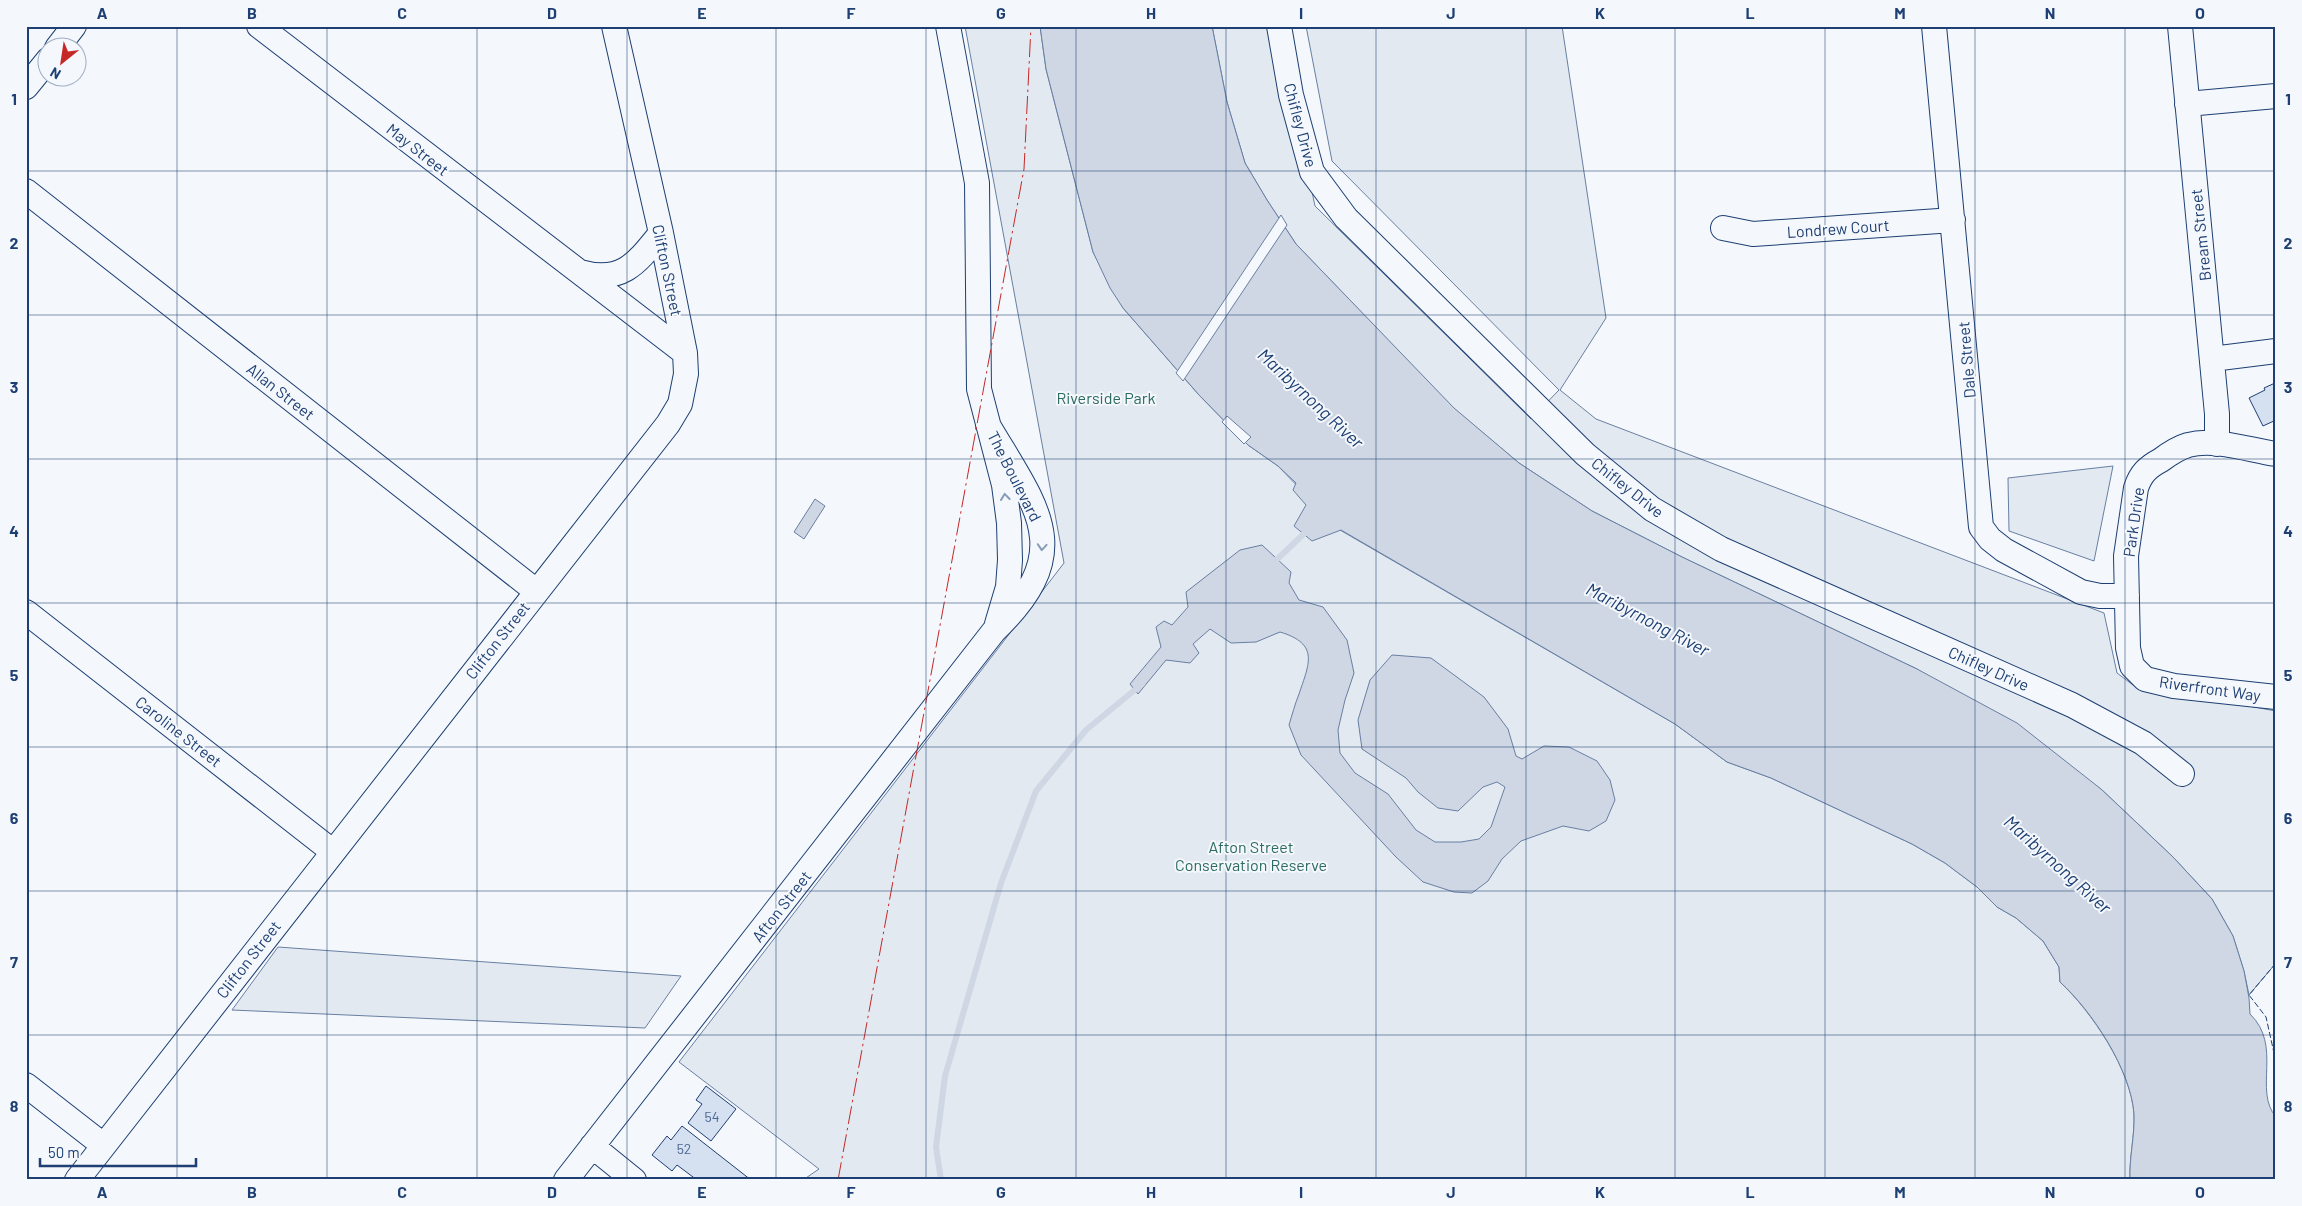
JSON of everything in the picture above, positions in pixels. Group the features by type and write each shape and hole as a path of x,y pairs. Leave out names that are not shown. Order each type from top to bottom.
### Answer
{"street":[{"path":"65,38 74,26"},
{"name":"May Street","path":"259,26 685,353"},
{"name":"Clifton Street","path":"76,1180 536,590 668,424 680,404 686,374 685,353 661,233 614,26"},
{"name":"The Boulevard","path":"948,26 977,183 979,389 1004,485 1009,523 1010,560 1005,603 994,631"},
{"name":"Chifley Drive","path":"1279,26 1291,95 1312,172 1346,218 1585,454 1652,509 1721,549 2072,705 2143,743 2182,774"},
{"name":"Dale Street","path":"1934,26 1981,527 1990,539 2004,550 2081,592 2100,596 2127,596"},
{"name":"Bream Street","path":"2180,26 2217,414 2217,444"},
{"path":"26,88 38,73"},
{"path":"2187,104 2276,96"},
{"name":"Allan Street","path":"26,191 536,590"},
{"name":"Londrew Court","path":"1723,228 1753,234 1953,220"},
{"name":"May Street","path":"576,271 592,276 610,276 630,268 661,233"},
{"path":"2212,359 2276,351"},
{"name":"The Boulevard","path":"988,425 1030,498 1039,518 1043,535 1043,550 1036,578 1014,612 994,631"},
{"name":"Park Drive","path":"2145,679 2132,666 2128,648 2126,556 2139,478 2148,468 2186,446 2195,444 2217,444 2276,454"},
{"name":"Caroline Street","path":"26,612 332,851"},
{"name":"Afton Street","path":"566,1180 994,631"},
{"name":"Riverfront Way","path":"2145,679 2174,686 2276,697"},
{"path":"26,1085 103,1145"},
{"path":"592,1146 634,1180"}],"green space":[{"name":"Afton Street Conservation Reserve","path":"965,26 1040,26 1046,69 1093,252 1123,308 1199,395 1248,445 1278,466 1340,530 1675,724 1727,762 1771,778 1912,844 1945,863 1977,887 1997,907 2016,918 2043,941 2059,967 2060,982 2097,1025 2126,1079 2134,1114 2130,1180 803,1180 819,1169 679,1062 1064,563"},
{"path":"1212,26 1277,26 1315,206 1531,419 1559,390 1332,161 1306,26 1562,26 1606,318 1560,390 1596,419 2104,613 2117,673 2133,685 2276,711 2276,963 2249,995 2233,936 2212,899 2173,857 2101,789 1917,669 1682,557 1592,511 1519,463 1453,408 1296,244 1267,200 1245,163 1227,102"},
{"path":"2113,466 2094,561 2009,531 2008,478"},
{"path":"278,947 681,976 645,1028 232,1010"}],"water":[{"name":"Maribyrnong River","path":"1040,26 1212,26 1227,102 1245,163 1267,200 1296,244 1454,408 1519,463 1592,511 1682,557 1917,669 2017,723 2101,789 2173,857 2212,899 2233,936 2244,971 2250,1014 2260,1027 2265,1040 2267,1094 2270,1106 2276,1117 2276,1180 2130,1180 2134,1114 2126,1079 2118,1061 2097,1025 2060,982 2059,967 2043,941 2016,918 1997,907 1977,887 1945,863 1912,844 1771,778 1727,762 1675,724 1341,530 1312,541 1294,526 1306,505 1293,490 1296,483 1278,466 1248,445 1199,395 1123,308 1110,288 1093,252 1046,69"},
{"path":"815,499 825,506 804,539 794,532"},
{"path":"1262,545 1291,572 1289,583 1299,600 1323,607 1347,640 1354,673 1338,730 1340,753 1355,773 1388,794 1416,830 1435,842 1461,842 1479,839 1491,827 1505,787 1497,782 1483,787 1458,811 1438,808 1418,792 1406,778 1362,749 1358,720 1370,680 1392,655 1431,658 1484,697 1508,729 1516,756 1522,759 1544,746 1569,747 1597,761 1610,780 1615,800 1606,821 1589,831 1563,826 1521,841 1502,859 1488,881 1472,893 1454,892 1423,882 1396,857 1301,755 1289,725 1306,673 1308,656 1306,649 1293,637 1280,632 1256,642 1231,643 1210,629 1193,644 1199,653 1190,663 1166,660 1138,694 1130,684 1161,647 1156,627 1164,621 1172,625 1188,607 1186,592 1240,550"}],"pier":[{"path":"1281,215 1287,225 1183,381 1176,373"},
{"path":"1227,416 1251,437 1244,444 1222,422"}],"building":[{"path":"2275,383 2276,420 2263,426 2249,398"},
{"path":"706,1086 736,1109 711,1141 688,1123 702,1104 696,1100"},
{"path":"682,1126 751,1180 697,1180 677,1165 672,1171 652,1155 667,1136 671,1140"}],"waterway":[{"path":"1271,565 1309,529"},
{"path":"941,1180 936,1147 945,1076 1001,883 1036,791 1086,730 1142,684"}],"fence":[{"path":"2276,963 2249,995 2266,1017 2276,1062"}],"power":[{"path":"838,1180 1024,169 1031,26"}],"park label":[{"name":"Riverside Park","path":"1106,397"}]}
